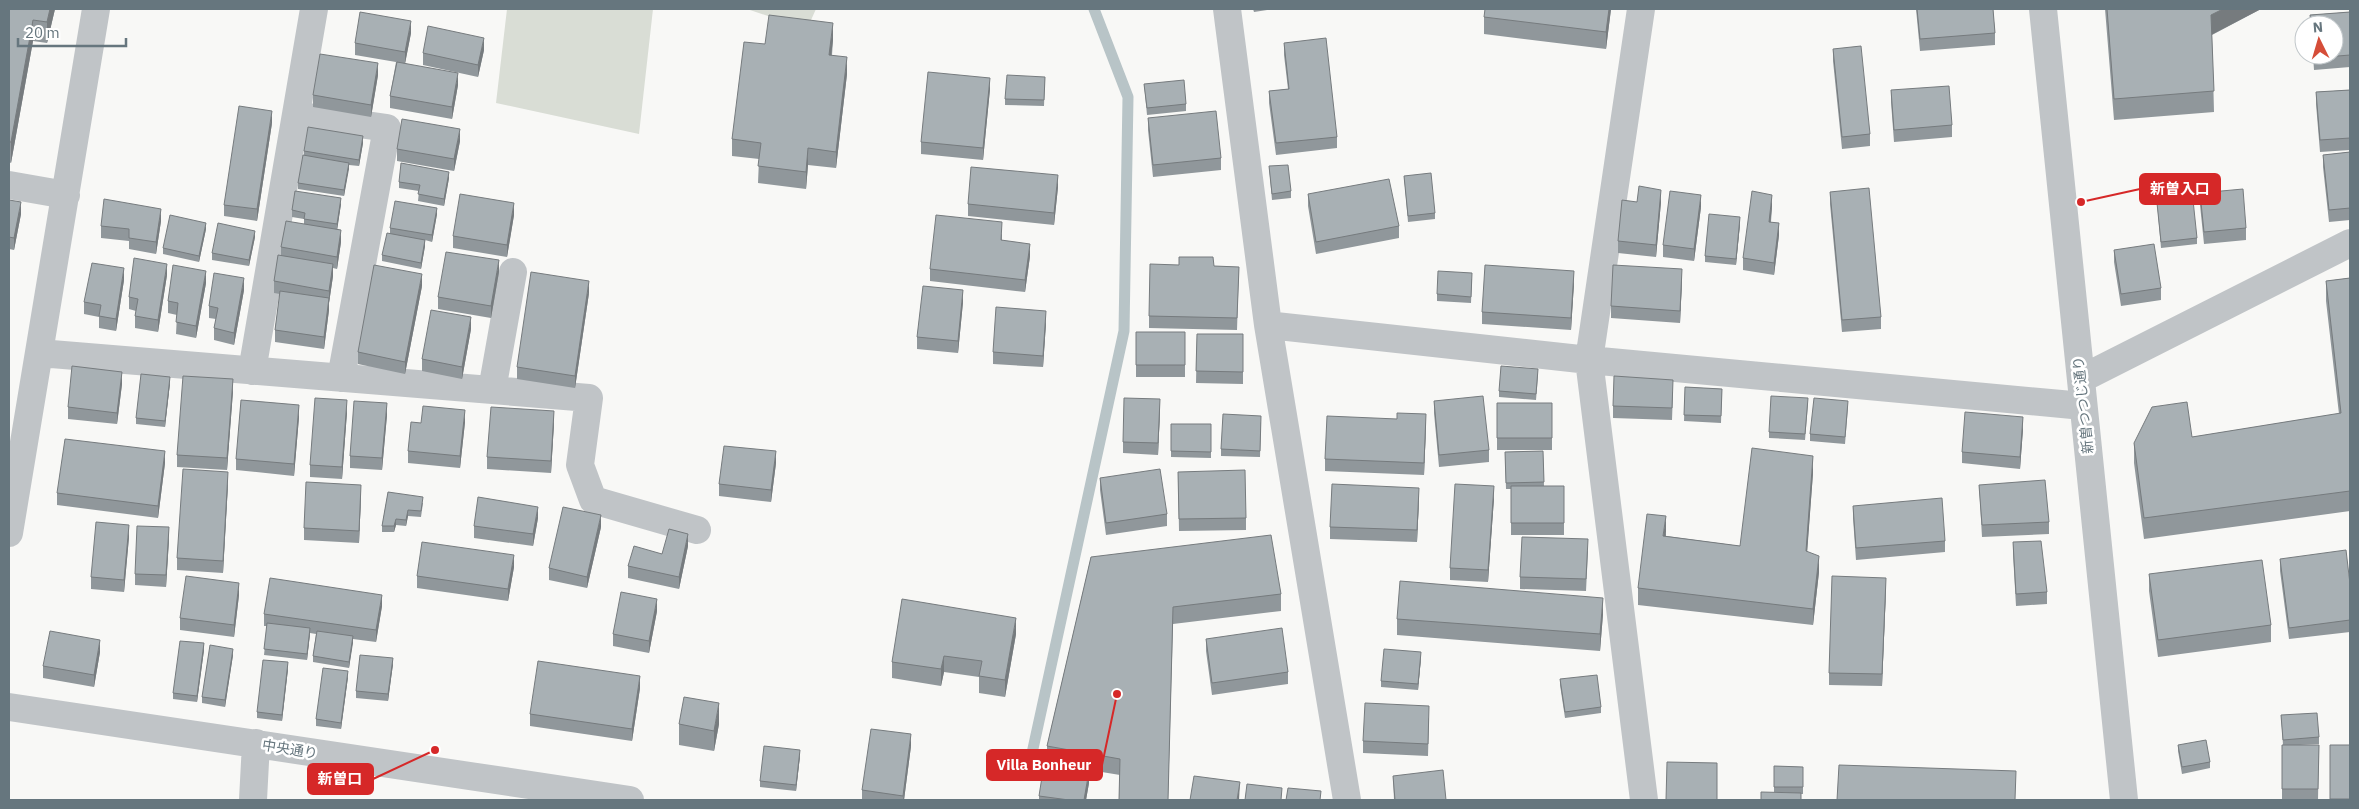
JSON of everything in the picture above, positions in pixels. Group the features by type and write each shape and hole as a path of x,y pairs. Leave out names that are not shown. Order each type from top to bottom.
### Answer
{"street":[{"path":"9,533 96,9"},
{"path":"252,371 314,9"},
{"path":"1227,9 1268,325 1347,800"},
{"path":"1641,9 1589,360 1644,800"},
{"name":"新曽つつじ通り","path":"2043,9 2124,800"},
{"path":"296,115 387,128 341,378"},
{"path":"9,185 66,195"},
{"path":"2081,379 2350,243"},
{"path":"492,390 513,272"},
{"path":"1268,325 1589,360 2084,406"},
{"path":"39,353 589,398 580,465 593,500 696,530"},
{"name":"中央通り","path":"9,708 630,800"},
{"path":"253,800 256,744"}],"shaded area":[{"path":"507,9 653,9 639,134 496,103"},
{"path":"747,9 816,9 807,29"}],"building":[{"path":"9,9 50,9 47,22 33,20 11,142 9,142"},
{"path":"1485,9 1609,9 1606,32 1484,17"},
{"path":"1917,9 1993,9 1995,33 1920,39"},
{"path":"2107,9 2223,9 2211,15 2214,91 2114,99"},
{"path":"360,12 411,21 405,52 355,43"},
{"path":"2350,12 2350,55 2344,56 2344,15 2310,15"},
{"path":"769,15 833,23 829,55 847,57 836,152 808,148 806,172 758,166 761,143 732,139 744,42 765,44"},
{"path":"428,26 484,38 478,65 423,53"},
{"path":"1326,38 1337,137 1276,143 1269,91 1289,89 1284,43"},
{"path":"1861,46 1870,134 1842,137 1833,49"},
{"path":"320,54 378,63 371,105 313,95"},
{"path":"397,62 458,73 452,107 390,96"},
{"path":"928,72 990,78 983,148 921,142"},
{"path":"1007,75 1045,77 1044,100 1005,99"},
{"path":"1184,80 1186,104 1147,108 1144,84"},
{"path":"1949,86 1952,125 1894,130 1891,90"},
{"path":"2350,90 2350,138 2320,140 2316,92"},
{"path":"239,106 272,111 257,209 224,205"},
{"path":"1216,111 1221,158 1153,165 1148,118"},
{"path":"402,119 460,129 454,159 397,149"},
{"path":"308,127 363,136 359,160 304,151"},
{"path":"2350,152 2350,208 2329,210 2323,155"},
{"path":"303,155 349,163 344,190 298,183"},
{"path":"401,163 449,172 444,199 418,194 420,185 399,182"},
{"path":"1288,165 1291,191 1272,194 1269,166"},
{"path":"971,167 1058,175 1054,213 968,204"},
{"path":"1431,173 1435,213 1408,216 1404,176"},
{"path":"1389,179 1399,226 1316,242 1308,194"},
{"path":"1639,186 1661,190 1656,245 1618,241 1622,200 1637,202"},
{"path":"1869,188 1881,317 1842,320 1830,192"},
{"path":"2243,189 2246,228 2204,232 2200,193"},
{"path":"295,191 341,198 337,224 304,219 305,213 292,210"},
{"path":"1670,191 1701,195 1694,249 1663,245"},
{"path":"1752,191 1772,195 1769,222 1779,223 1774,263 1743,258"},
{"path":"460,194 514,203 507,245 453,236"},
{"path":"104,199 161,209 156,242 129,238 129,229 101,226"},
{"path":"9,200 21,202 14,238 9,237"},
{"path":"2193,200 2197,238 2161,242 2157,203"},
{"path":"395,201 437,208 432,235 390,228"},
{"path":"1709,214 1740,217 1736,259 1705,256"},
{"path":"170,215 206,223 199,256 163,248"},
{"path":"936,215 1002,222 1001,240 1030,244 1025,280 930,269"},
{"path":"286,221 341,230 337,257 281,247"},
{"path":"218,223 255,231 249,260 212,253"},
{"path":"387,233 425,240 421,263 382,255"},
{"path":"2154,244 2161,288 2121,294 2114,250"},
{"path":"446,252 499,260 491,306 438,297"},
{"path":"278,255 333,264 329,291 274,281"},
{"path":"1179,257 1213,257 1214,266 1239,267 1237,318 1149,316 1150,264 1179,265"},
{"path":"134,258 167,264 158,320 135,316 138,299 129,297"},
{"path":"92,263 124,268 116,319 99,316 101,305 84,302"},
{"path":"173,265 206,271 196,326 176,322 178,303 168,301"},
{"path":"374,265 422,274 405,362 358,352"},
{"path":"1485,265 1574,271 1571,318 1482,312"},
{"path":"1613,265 1682,269 1680,311 1611,306"},
{"path":"1438,271 1472,273 1471,297 1437,294"},
{"path":"531,272 589,281 575,376 517,367"},
{"path":"214,273 244,278 234,333 214,328 218,308 209,306"},
{"path":"2350,278 2350,491 2144,518 2134,443 2152,407 2187,402 2192,437 2341,413 2326,281"},
{"path":"923,286 963,290 958,341 917,337"},
{"path":"280,291 329,298 324,337 275,330"},
{"path":"996,307 1046,311 1043,356 993,352"},
{"path":"431,310 471,317 462,367 422,359"},
{"path":"1136,332 1185,332 1185,365 1136,365"},
{"path":"1197,334 1243,334 1243,372 1196,371"},
{"path":"72,366 122,372 117,413 68,407"},
{"path":"1501,366 1538,369 1536,394 1499,391"},
{"path":"141,374 170,377 165,421 136,418"},
{"path":"183,376 233,379 227,458 177,455"},
{"path":"1614,376 1673,380 1672,408 1613,406"},
{"path":"1685,387 1722,389 1721,416 1684,415"},
{"path":"1483,396 1489,450 1439,455 1434,401"},
{"path":"1771,396 1808,398 1805,434 1769,432"},
{"path":"315,398 347,400 342,467 310,465"},
{"path":"1124,398 1160,399 1158,443 1123,442"},
{"path":"1814,398 1848,401 1845,437 1810,434"},
{"path":"241,400 299,405 294,464 236,459"},
{"path":"354,401 387,403 382,458 350,456"},
{"path":"1497,403 1552,403 1552,438 1497,438"},
{"path":"423,406 465,410 460,456 408,451 411,422 421,423"},
{"path":"491,407 554,411 551,461 487,457"},
{"path":"1965,412 2023,417 2020,457 1962,452"},
{"path":"1397,413 1426,414 1424,463 1325,459 1327,416 1397,419"},
{"path":"1223,414 1261,416 1260,451 1221,449"},
{"path":"1171,424 1211,424 1211,452 1171,451"},
{"path":"65,439 165,451 158,506 57,493"},
{"path":"724,446 776,451 771,490 719,484"},
{"path":"1752,448 1813,456 1806,551 1819,556 1813,609 1638,588 1647,514 1666,516 1663,536 1740,546"},
{"path":"1543,451 1544,482 1506,483 1505,452"},
{"path":"183,469 228,472 223,561 177,558"},
{"path":"1160,469 1167,514 1106,523 1100,478"},
{"path":"1245,470 1246,518 1179,519 1178,472"},
{"path":"2045,480 2049,522 1982,525 1979,485"},
{"path":"306,482 361,485 359,531 304,528"},
{"path":"1332,484 1419,488 1417,530 1330,527"},
{"path":"1455,484 1494,486 1488,570 1450,568"},
{"path":"1511,486 1564,486 1564,523 1511,523"},
{"path":"388,492 423,497 421,511 408,510 406,520 396,519 394,526 382,526"},
{"path":"478,497 538,507 533,534 474,526"},
{"path":"1942,498 1945,541 1856,548 1853,506"},
{"path":"563,507 601,515 587,577 549,568"},
{"path":"96,522 129,525 124,580 91,577"},
{"path":"137,526 169,527 166,575 135,574"},
{"path":"669,529 688,534 679,577 628,566 634,546 662,554"},
{"path":"1271,535 1281,594 1173,607 1168,800 1119,800 1120,759 1047,746 1091,557"},
{"path":"1522,537 1588,539 1586,579 1520,577"},
{"path":"2041,541 2047,592 2016,594 2013,542"},
{"path":"422,542 514,555 508,589 417,576"},
{"path":"2346,550 2350,584 2350,620 2289,628 2280,559"},
{"path":"2262,560 2271,625 2158,640 2149,574"},
{"path":"186,576 239,583 234,625 180,618"},
{"path":"1832,576 1886,578 1882,674 1829,673"},
{"path":"270,578 382,595 376,630 264,614"},
{"path":"1400,581 1603,598 1600,634 1397,619"},
{"path":"621,592 657,599 649,641 613,634"},
{"path":"902,599 1016,618 1005,680 979,676 982,661 944,656 941,669 892,662"},
{"path":"267,623 310,628 307,654 264,649"},
{"path":"1282,628 1288,672 1212,683 1206,639"},
{"path":"50,631 100,640 94,675 43,666"},
{"path":"317,631 353,636 349,662 313,656"},
{"path":"180,641 204,643 197,696 173,693"},
{"path":"210,645 233,649 225,700 202,697"},
{"path":"1384,649 1421,652 1418,684 1381,681"},
{"path":"360,655 393,658 388,694 356,691"},
{"path":"263,660 288,662 282,715 257,712"},
{"path":"538,661 640,676 632,729 530,714"},
{"path":"323,668 348,671 341,723 316,719"},
{"path":"1597,675 1601,707 1565,712 1560,679"},
{"path":"684,697 719,703 714,731 679,724"},
{"path":"1365,703 1429,706 1428,744 1363,741"},
{"path":"2317,713 2319,737 2283,740 2281,715"},
{"path":"871,729 911,734 903,796 862,790"},
{"path":"2206,740 2210,762 2182,767 2178,745"},
{"path":"2282,745 2319,745 2318,789 2282,789"},
{"path":"2330,745 2350,745 2350,799 2330,799"},
{"path":"764,746 800,750 796,785 760,781"},
{"path":"1667,762 1717,763 1717,800 1666,800"},
{"path":"1044,764 1089,771 1084,800 1039,796"},
{"path":"1839,765 2016,771 2015,800 1837,800"},
{"path":"1774,766 1803,767 1803,787 1774,787"},
{"path":"1443,770 1446,800 1395,800 1393,776"},
{"path":"1194,776 1240,782 1237,800 1190,800"},
{"path":"1247,784 1282,788 1281,800 1245,800"},
{"path":"1288,788 1321,791 1320,800 1286,800"},
{"path":"1761,792 1801,793 1801,800 1761,800"}],"waterway":[{"path":"1029,767 1124,331 1128,97 1094,9"}],"place":[{"name":"新曽入口","path":"2081,202"},
{"name":"Villa Bonheur","path":"1117,694"},
{"name":"新曽口","path":"435,750"}]}
